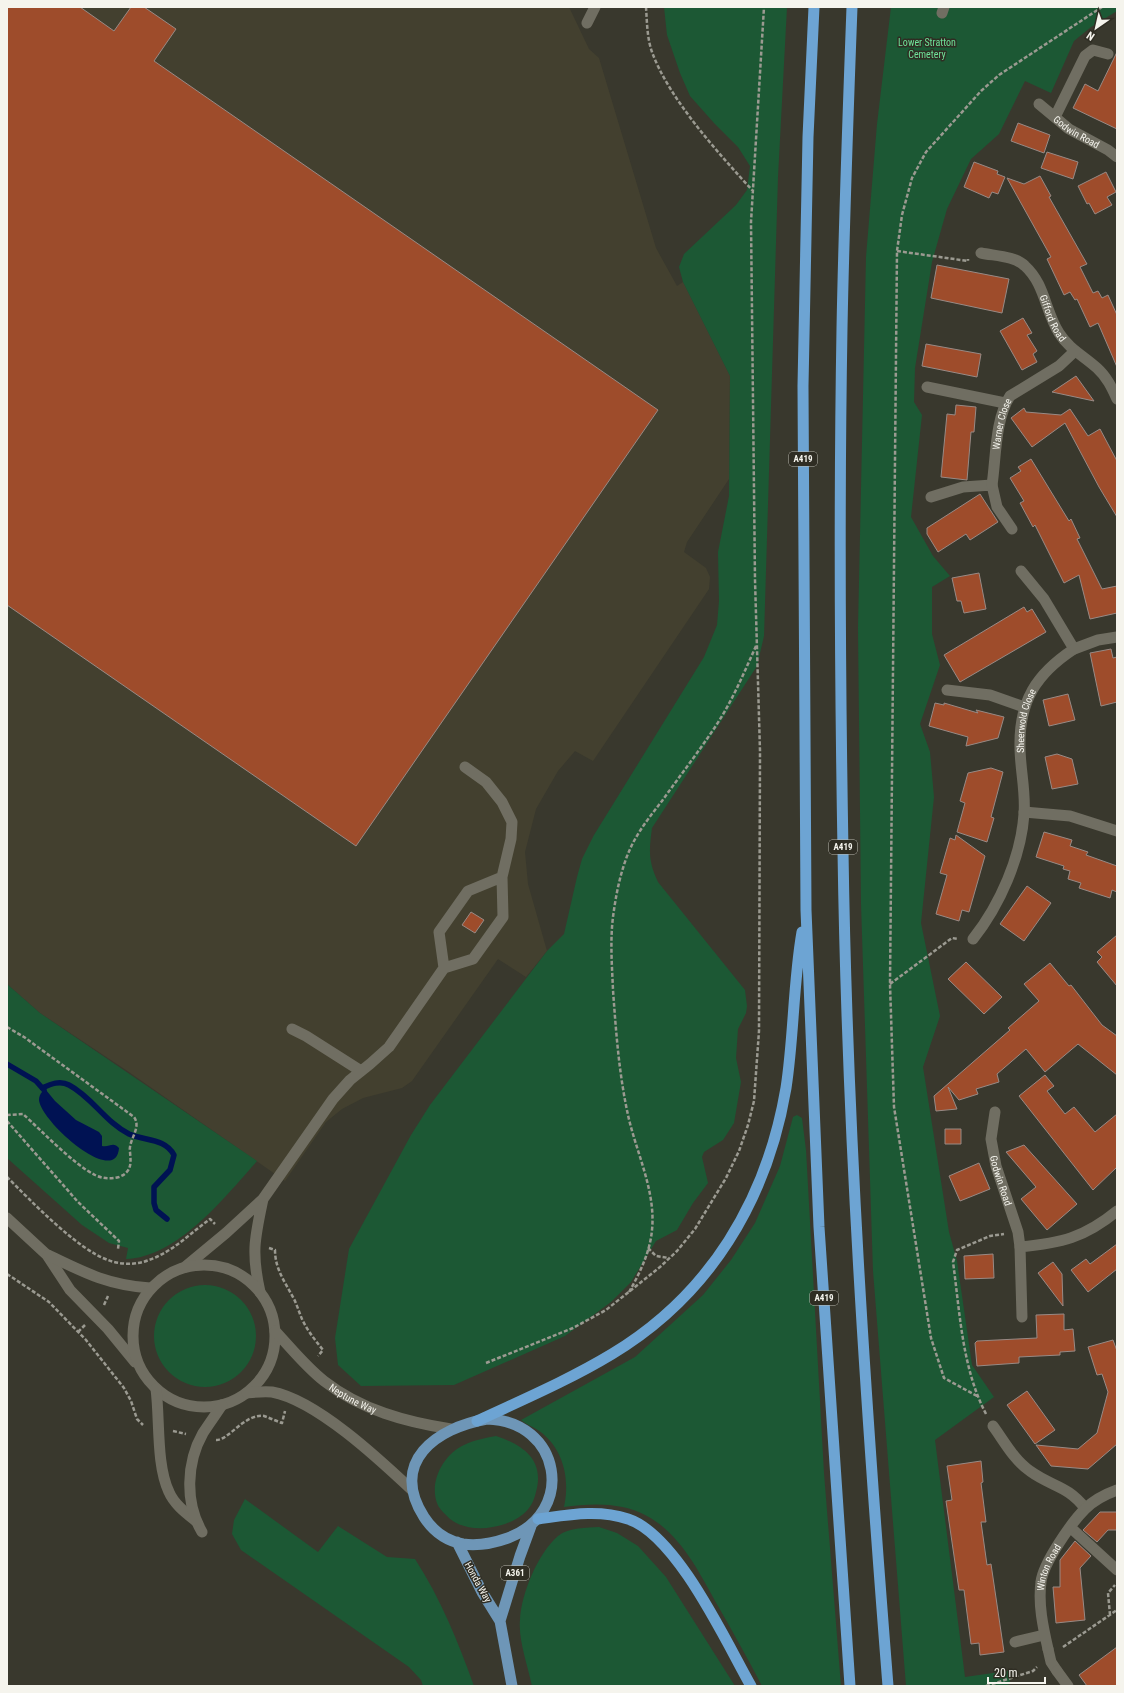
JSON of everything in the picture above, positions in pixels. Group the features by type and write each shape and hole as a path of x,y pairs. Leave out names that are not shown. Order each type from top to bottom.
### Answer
{"highway":[{"name":"A419","path":"814,7 808,137 803,386 806,910 819,1227 850,1686"},
{"name":"A419","path":"852,7 842,335 841,737 843,855 851,1090 867,1412 888,1686"},
{"name":"A419","path":"477,1421 611,1355 635,1339 688,1295 726,1246 744,1217 766,1168 777,1130 786,1088 797,964 806,910"},
{"path":"534,1523 600,1513 630,1519 646,1528 664,1544 683,1570 751,1686"}],"main road":[{"path":"503,1419 529,1431 543,1446 551,1466 552,1485 548,1503 534,1523 517,1534 499,1541 483,1544 462,1544 444,1537 429,1525 418,1508 412,1490 413,1472 418,1459 430,1444 451,1429 477,1421 503,1419"},
{"name":"Honda Way","path":"500,1621 520,1556 534,1523"},
{"name":"Honda Way","path":"457,1542 482,1592 500,1621 512,1686"}],"street":[{"path":"587,23 595,7"},
{"path":"1054,117 1085,56 1093,50 1108,54"},
{"name":"Godwin Road","path":"1039,104 1083,138 1117,156"},
{"name":"Gifford Road","path":"981,253 1019,261 1025,265 1042,289 1058,332 1066,343 1092,364 1105,377 1117,399"},
{"name":"Warner Close","path":"992,485 1002,414 1010,396 1059,366 1075,351"},
{"path":"927,387 1006,403"},
{"path":"931,497 963,487 992,485 997,507 1012,529"},
{"path":"1021,571 1044,599 1074,649"},
{"name":"Sheerwold Close","path":"973,939 993,909 1001,893 1018,848 1024,812 1020,747 1024,707 1035,685 1049,667 1074,649 1098,640 1117,637"},
{"path":"947,690 990,695 1024,707"},
{"path":"185,1267 226,1233 263,1199 333,1099 350,1080 389,1047 444,968 474,959 503,917 502,876 512,839 512,822 502,802 486,782 465,767"},
{"path":"1024,812 1070,816 1117,831"},
{"path":"444,968 440,932 468,891 502,876"},
{"path":"292,1029 306,1036 360,1072"},
{"name":"Godwin Road","path":"995,1112 991,1139 996,1166 1018,1232 1020,1247 1022,1317"},
{"path":"260,1292 253,1256 255,1236 263,1199"},
{"path":"1020,1247 1053,1244 1073,1237 1103,1222 1117,1211"},
{"path":"7,1218 47,1255 70,1290 108,1329 140,1366 156,1389 167,1397 194,1407 222,1405 247,1393 258,1383 269,1365 275,1345 275,1331 268,1304 260,1292 239,1274 226,1268 199,1264 185,1267 166,1275 150,1288 136,1312 132,1340 140,1366"},
{"path":"47,1255 92,1277 123,1286 150,1288"},
{"name":"Neptune Way","path":"275,1331 324,1381 363,1406 404,1420 451,1429"},
{"path":"156,1389 164,1476 169,1493 178,1506 196,1521"},
{"path":"247,1393 272,1392 300,1403 358,1442 412,1490"},
{"path":"202,1532 196,1521 190,1492 190,1473 194,1453 203,1434 222,1405"},
{"path":"993,1426 1014,1456 1028,1470 1071,1492 1085,1508"},
{"name":"Winton Road","path":"1068,1686 1057,1671 1048,1653 1044,1636 1040,1599 1043,1571 1085,1508 1098,1498 1117,1490"},
{"path":"1071,1528 1117,1570"},
{"path":"1015,1642 1044,1636"}],"path":[{"path":"646,7 647,33 652,52 664,78 700,128 753,191"},
{"path":"486,1363 573,1328 606,1310 629,1293 669,1259 695,1229 726,1178 739,1151 754,1101 759,1031 760,751 756,644 751,222 764,7"},
{"path":"977,1396 944,1378 931,1338 894,1107 890,984 897,251 902,215 912,178 926,152 981,91 999,75 1102,7"},
{"path":"897,251 968,261 970,251 981,253"},
{"path":"629,1293 638,1277 648,1248 652,1229 652,1212 642,1164 628,1115 615,1013 612,937 617,893 625,860 635,838 714,729 740,683 756,644"},
{"path":"890,984 952,938 959,939 966,933 973,939"},
{"path":"7,1027 24,1036 134,1117 136,1127 130,1151 132,1164 130,1169 122,1176 113,1178 96,1176 84,1168 23,1114 7,1115"},
{"path":"7,1121 78,1202 119,1240 118,1249"},
{"path":"7,1177 76,1240 99,1256 115,1262 136,1263 150,1260 168,1250 210,1219"},
{"path":"993,1426 977,1396 968,1365 953,1262 957,1250 990,1236 1018,1232"},
{"path":"648,1248 656,1256 669,1259"},
{"path":"275,1250 275,1262 279,1272 295,1301 302,1319 312,1336 323,1350"},
{"path":"7,1274 49,1302 86,1340 124,1388 139,1422 147,1425"},
{"path":"212,1440 220,1440 238,1425 255,1417 264,1416 272,1421 282,1423 286,1408"},
{"path":"170,1430 190,1435"},
{"path":"1110,1615 1108,1593 1117,1583"},
{"path":"986,1686 1033,1671 1048,1653 1117,1610"}],"shaded area":[{"path":"7,7 569,7 589,49 599,58 656,248 677,286 683,282 730,376 729,479 687,542 684,552 706,568 710,577 709,589 593,761 575,751 558,771 536,809 525,852 528,884 547,951 526,977 498,959 412,1081 402,1088 363,1098 342,1109 326,1122 285,1181 126,1070 40,1013 7,984"},
{"path":"46,1090 55,1101 76,1120 99,1132 102,1136 102,1146 117,1146 119,1148 115,1158 106,1160 93,1156 64,1135 43,1110 39,1100 41,1093"}],"green space":[{"path":"664,7 787,7 778,177 764,636 757,666 652,828 650,843 652,868 658,882 745,990 747,1006 746,1013 738,1029 736,1058 741,1082 734,1123 723,1140 704,1152 702,1157 708,1183 693,1203 677,1230 656,1241 631,1282 611,1302 565,1336 454,1385 361,1386 338,1365 335,1338 349,1249 411,1135 430,1105 547,951 564,934 582,859 594,835 704,657 717,625 719,601 718,552 729,496 730,376 683,282 679,267 684,254 736,205 747,190 750,166 738,147 690,96 680,73 667,35"},
{"name":"Lower Stratton Cemetery","path":"891,7 1117,7 1117,11 1091,27 1074,41 1051,93 1025,81 999,134 971,159 947,209 932,262 915,368 914,402 922,415 911,517 933,556 950,576 932,587 932,634 940,665 920,724 930,752 934,797 921,923 940,1016 923,1067 949,1232 957,1261 972,1365 994,1397 935,1440 965,1677 1014,1670 1008,1686 906,1686 873,1271 861,904 858,628 866,257 877,124"},
{"path":"7,984 40,1013 257,1161 215,1207 182,1237 164,1248 145,1256 126,1259 128,1248 109,1243 82,1225 7,1158"},
{"path":"797,1115 802,1118 806,1150 824,1473 841,1686 762,1686 697,1568 680,1544 659,1524 637,1511 617,1506 596,1504 564,1507 566,1487 564,1467 556,1448 542,1433 521,1420 635,1357 703,1295 731,1260 755,1223 780,1166 793,1117"},
{"path":"205,1285 225,1289 241,1300 252,1316 256,1336 252,1356 241,1372 225,1383 205,1387 185,1383 169,1372 158,1356 154,1336 158,1316 169,1300 185,1289"},
{"path":"496,1436 515,1444 530,1455 537,1471 538,1481 534,1499 525,1513 504,1524 483,1528 462,1526 453,1521 439,1508 435,1495 435,1486 440,1469 450,1455 457,1449 484,1438"},
{"path":"245,1499 318,1552 338,1526 387,1557 415,1559 433,1590 448,1621 474,1686 423,1686 421,1680 409,1667 241,1550 232,1534 234,1520"},
{"path":"599,1527 617,1533 638,1546 666,1577 735,1686 532,1686 520,1636 521,1610 527,1586 537,1563 551,1543 558,1536 573,1529"}],"building":[{"path":"7,7 80,7 114,31 131,7 144,7 176,29 154,61 658,410 356,846 7,605"},
{"path":"1117,52 1117,129 1073,108 1085,84 1098,91"},
{"path":"1018,123 1050,135 1044,153 1011,141"},
{"path":"1047,152 1078,162 1073,179 1041,168"},
{"path":"974,162 998,171 997,174 1005,177 998,194 992,192 989,198 964,187"},
{"path":"1106,172 1116,192 1107,197 1112,205 1095,214 1089,203 1087,204 1078,186"},
{"path":"1040,176 1051,196 1049,197 1087,264 1080,267 1093,293 1098,291 1102,298 1108,295 1117,315 1117,367 1098,323 1090,327 1077,299 1075,300 1070,292 1064,295 1047,259 1051,257 1007,178 1024,184"},
{"path":"937,265 1009,279 1002,313 931,298"},
{"path":"1023,318 1032,333 1027,335 1037,351 1033,354 1037,362 1022,370 1000,331"},
{"path":"926,344 981,354 977,377 922,366"},
{"path":"1076,376 1094,401 1052,392"},
{"path":"956,405 976,407 974,432 971,432 967,480 941,477 947,414 955,415"},
{"path":"1024,408 1026,412 1061,415 1070,409 1088,436 1100,429 1117,461 1117,517 1099,487 1065,423 1032,447 1011,418"},
{"path":"1031,459 1069,521 1071,519 1080,538 1077,539 1102,589 1117,586 1117,613 1090,619 1079,575 1064,583 1035,525 1033,527 1020,503 1024,501 1010,478 1021,471 1018,467"},
{"path":"980,494 998,522 970,540 966,534 938,552 927,534 927,528"},
{"path":"979,573 986,609 964,613 961,601 957,601 952,578"},
{"path":"1024,607 1027,612 1032,609 1046,632 960,682 944,655"},
{"path":"1111,649 1113,658 1117,657 1117,702 1101,706 1090,653"},
{"path":"1068,694 1075,720 1049,726 1043,700"},
{"path":"935,703 944,705 944,703 978,713 976,710 1004,717 998,738 966,746 968,737 929,726"},
{"path":"1057,754 1072,759 1078,784 1052,789 1045,757"},
{"path":"991,768 1003,772 991,817 994,818 987,842 957,832 965,803 960,801 968,773"},
{"path":"1044,832 1072,840 1070,846 1088,852 1086,855 1117,866 1117,892 1112,890 1110,898 1079,888 1081,883 1068,879 1070,871 1063,869 1064,866 1036,857"},
{"path":"956,835 985,856 969,912 962,910 959,921 936,914 947,875 940,873 950,838 955,840"},
{"path":"1027,886 1051,903 1024,941 1000,924"},
{"path":"471,912 484,920 475,933 462,925"},
{"path":"1117,935 1117,986 1097,962 1102,957 1097,952"},
{"path":"966,962 1002,997 984,1014 948,979"},
{"path":"1050,963 1069,986 1071,985 1102,1025 1117,1036 1117,1075 1078,1044 1045,1072 1026,1049 997,1074 999,1082 976,1089 978,1094 959,1100 948,1087 957,1109 936,1111 934,1096 1010,1030 1008,1028 1039,1001 1024,984"},
{"path":"1045,1075 1054,1086 1047,1091 1065,1114 1074,1107 1095,1132 1117,1114 1117,1167 1093,1190 1019,1096"},
{"path":"945,1129 961,1129 961,1144 945,1144"},
{"path":"1024,1145 1077,1204 1047,1230 1021,1199 1036,1187 1006,1152"},
{"path":"979,1163 990,1189 960,1201 949,1176"},
{"path":"1117,1244 1117,1269 1088,1292 1071,1270 1086,1259 1090,1264"},
{"path":"993,1254 994,1278 965,1279 964,1256"},
{"path":"1053,1262 1062,1274 1063,1306 1038,1273"},
{"path":"1064,1314 1064,1330 1073,1329 1075,1351 1060,1352 1060,1355 1019,1357 1019,1363 977,1366 975,1343 977,1341 1037,1338 1036,1315"},
{"path":"1113,1340 1117,1351 1117,1444 1088,1469 1051,1466 1036,1445 1078,1449 1097,1433 1108,1392 1102,1374 1097,1375 1088,1347"},
{"path":"1027,1391 1055,1430 1035,1444 1007,1405"},
{"path":"981,1461 983,1482 981,1483 986,1522 981,1522 987,1565 991,1564 1004,1652 980,1655 979,1643 971,1644 964,1590 959,1590 946,1501 952,1500 947,1466"},
{"path":"1100,1512 1117,1512 1117,1530 1108,1530 1097,1542 1083,1530"},
{"path":"1075,1541 1091,1556 1080,1568 1085,1620 1056,1623 1053,1587 1060,1587 1060,1560"},
{"path":"1117,1647 1117,1686 1087,1686 1079,1675"}],"waterway":[{"path":"7,1064 36,1081 44,1090"},
{"path":"42,1088 59,1083 69,1085 85,1096 120,1129 129,1134 160,1143 170,1150 174,1155 170,1170 154,1187 154,1203 156,1210 167,1219"}]}
